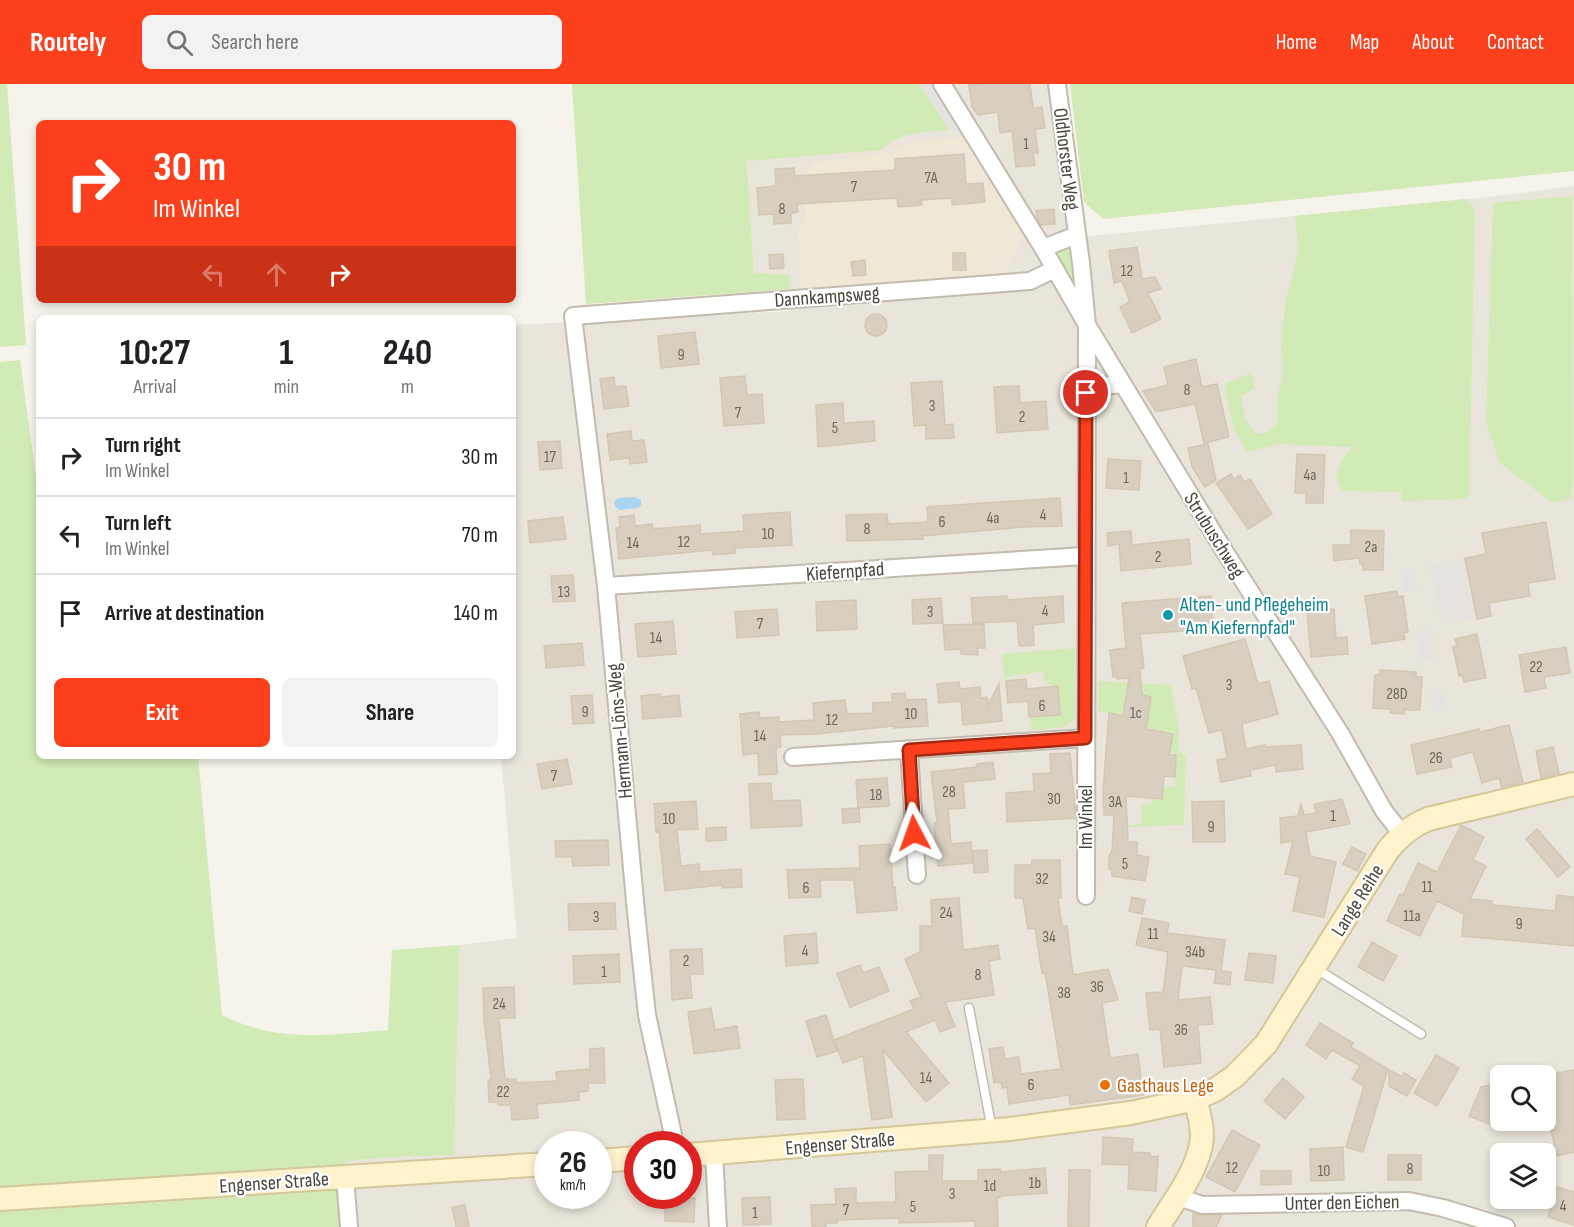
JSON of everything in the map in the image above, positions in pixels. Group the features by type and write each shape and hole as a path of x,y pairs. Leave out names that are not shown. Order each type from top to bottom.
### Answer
{"street":[{"path":"942,84 1051,244 1055,269"},
{"name":"Oldhorster Weg","path":"1058,84 1081,263"},
{"name":"Oldhorster Weg","path":"1051,244 1077,235"},
{"name":"Strubuschweg","path":"1081,263 1087,325"},
{"name":"Strubuschweg","path":"1055,269 1225,552 1340,733 1384,811 1402,834"},
{"name":"Dannkampsweg","path":"573,316 1030,281 1055,269"},
{"name":"Hermann-Löns-Weg","path":"573,316 606,586 647,1015 672,1131"},
{"name":"Im Winkel","path":"1086,896 1087,325"},
{"path":"1086,393 1103,386 1122,384"},
{"name":"Kiefernpfad","path":"606,586 1085,556"},
{"path":"793,757 1085,738"},
{"path":"909,750 917,875"},
{"name":"Lange Reihe","path":"1195,1099 1235,1076 1266,1044 1388,850 1402,834 1428,819 1574,783"},
{"path":"1158,1227 1190,1174 1201,1145 1201,1122 1195,1099"},
{"name":"Engenser Straße","path":"702,1154 992,1131 1131,1113 1195,1099"},
{"path":"714,1154 717,1227"},
{"name":"Engenser Straße","path":"0,1199 534,1165"},
{"path":"345,1177 349,1227"},
{"name":"Unter den Eichen","path":"1176,1196 1202,1205 1409,1201 1443,1208 1506,1227"}],"lane":[{"path":"1314,968 1421,1034"},
{"path":"969,1008 992,1131"}],"shaded area":[{"path":"796,84 1049,84 1070,238 1480,198 1574,186 1574,1227 350,1227 346,1192 347,1161 454,1154 460,945 517,938 501,759 516,759 516,325 790,311 790,275 754,274 747,161"},
{"path":"920,84 937,84 964,129 949,130"},
{"path":"964,137 1023,235 1006,273 801,290 798,230 806,213 803,181 812,163 880,154 918,141"},
{"path":"1465,558 1477,619 1442,624 1430,564"},
{"path":"1414,569 1418,589 1405,591 1401,571"},
{"path":"1433,630 1433,659 1421,661 1417,632"},
{"path":"1439,687 1447,706 1435,711 1427,692"}],"green space":[{"path":"0,84 7,84 26,345 0,347"},
{"path":"572,84 920,84 949,130 904,136 881,150 747,161 754,273 790,275 790,289 586,304"},
{"path":"1070,84 1574,84 1574,171 1103,219 1084,202"},
{"path":"1572,196 1573,478 1571,499 1552,503 1499,462 1486,421 1493,203"},
{"path":"1465,199 1471,203 1475,212 1469,499 1401,501 1401,492 1341,491 1336,477 1342,459 1352,447 1278,444 1247,452 1234,430 1224,384 1251,373 1255,388 1241,396 1246,420 1255,434 1266,433 1277,423 1277,397 1284,369 1281,352 1285,303 1299,250 1295,216"},
{"path":"1066,247 1072,251 1075,286 1057,256 1058,250"},
{"path":"20,360 36,476 36,759 198,759 222,1015 263,1030 304,1035 388,1030 392,950 460,945 454,1155 347,1161 346,1192 349,1227 0,1227 0,362"},
{"path":"1075,648 1075,718 1066,727 1031,730 1030,717 1060,714 1058,687 1051,687 1044,680 1043,671 1006,677 1007,703 1002,654"},
{"path":"1098,681 1171,685 1180,735 1178,749 1182,754 1186,754 1184,825 1128,827 1128,825 1141,824 1142,804 1151,805 1152,798 1162,798 1163,786 1175,787 1176,753 1166,752 1173,734 1119,724 1121,715 1098,712"}],"water":[{"path":"635,497 641,500 638,508 619,510 615,506 614,502 618,498"}],"building":[{"path":"1030,84 1033,108 1042,107 1045,128 1035,129 1038,153 1033,153 1035,165 1016,167 1012,131 1000,133 998,112 978,115 972,107 969,85"},
{"path":"964,154 966,184 983,183 985,202 952,205 952,198 921,200 922,205 898,207 897,198 797,204 798,212 791,213 791,223 774,224 774,214 759,215 757,188 776,186 775,169 794,168 795,176 895,170 895,159"},
{"path":"1054,209 1055,224 1041,225 1036,211"},
{"path":"1137,247 1142,279 1155,277 1161,289 1148,293 1161,319 1132,333 1120,307 1130,302 1122,281 1114,283 1109,251"},
{"path":"953,253 965,253 966,270 953,270"},
{"path":"783,254 784,268 770,269 769,255"},
{"path":"865,260 866,275 853,276 851,262"},
{"path":"876,314 884,317 887,325 884,333 876,336 868,333 865,325 868,317"},
{"path":"695,332 699,364 661,368 658,336"},
{"path":"1196,359 1202,387 1217,384 1229,437 1204,443 1195,404 1156,412 1143,391 1168,385 1164,367"},
{"path":"745,376 747,395 762,394 764,423 724,426 720,378"},
{"path":"614,377 615,387 626,386 629,406 604,409 600,379"},
{"path":"942,381 945,425 953,424 954,438 926,439 926,425 914,426 911,383"},
{"path":"1019,386 1020,403 1046,401 1048,429 997,433 994,387"},
{"path":"843,403 844,423 874,421 875,441 818,447 816,405"},
{"path":"631,431 632,441 644,440 647,462 630,464 629,458 610,460 607,434"},
{"path":"560,441 562,468 540,470 538,442"},
{"path":"1208,444 1216,480 1205,487 1192,467 1188,448"},
{"path":"1297,454 1325,455 1323,503 1306,503 1306,493 1295,493"},
{"path":"1108,459 1141,461 1139,490 1106,488"},
{"path":"1231,474 1234,479 1240,475 1244,482 1250,479 1272,514 1248,529 1216,483"},
{"path":"1060,498 1062,526 922,536 923,539 847,541 846,515 887,514 888,524 928,522 927,507"},
{"path":"790,512 792,545 735,548 735,553 713,555 712,550 619,559 616,528 620,528 619,517 634,515 635,526 652,524 653,529 700,525 701,534 744,531 743,515"},
{"path":"563,517 566,539 530,543 528,521"},
{"path":"1546,522 1555,579 1528,583 1530,596 1489,603 1491,616 1477,619 1465,558 1486,554 1482,533"},
{"path":"1351,530 1384,531 1383,570 1363,570 1363,564 1360,564 1359,558 1334,561 1333,545 1351,545"},
{"path":"1131,531 1132,545 1189,539 1191,564 1121,571 1119,544 1108,546 1107,533"},
{"path":"573,575 575,601 553,602 551,576"},
{"path":"1397,591 1398,597 1403,596 1408,632 1404,633 1405,639 1372,644 1365,596"},
{"path":"1007,596 1007,600 1063,596 1064,622 1033,625 1034,645 1019,646 1017,621 973,623 971,598"},
{"path":"1211,596 1213,622 1195,624 1196,630 1140,634 1144,668 1140,669 1142,695 1151,697 1146,729 1173,734 1169,755 1176,755 1175,777 1164,776 1162,799 1126,796 1128,842 1137,842 1137,855 1149,857 1145,881 1112,876 1112,869 1109,869 1109,856 1112,851 1114,815 1104,815 1103,792 1109,713 1123,716 1129,678 1113,677 1110,650 1126,648 1122,603"},
{"path":"941,598 943,623 913,624 912,600"},
{"path":"856,600 857,629 817,631 816,602"},
{"path":"777,609 779,635 737,638 735,612"},
{"path":"1334,609 1336,638 1347,637 1348,654 1311,657 1307,611"},
{"path":"673,621 676,654 638,657 635,624"},
{"path":"984,624 985,648 977,648 978,655 961,654 960,649 945,650 943,625"},
{"path":"1477,634 1486,678 1464,682 1462,675 1459,676 1453,647 1457,646 1455,639"},
{"path":"1245,639 1258,684 1269,681 1278,714 1242,724 1246,749 1265,745 1265,747 1301,745 1303,769 1276,772 1276,765 1250,770 1251,776 1221,782 1217,760 1227,758 1222,730 1209,733 1196,688 1192,689 1183,656"},
{"path":"582,643 584,665 546,668 544,646"},
{"path":"1566,647 1570,673 1544,677 1546,688 1525,692 1519,655"},
{"path":"1380,670 1416,672 1416,677 1422,677 1420,710 1405,710 1404,714 1390,713 1390,709 1373,708 1375,675 1380,675"},
{"path":"1026,679 1027,689 1058,686 1060,715 1029,717 1028,701 1008,703 1006,681"},
{"path":"959,682 960,689 980,687 981,698 987,697 988,705 999,684 1002,721 963,725 961,701 939,703 937,684"},
{"path":"905,693 906,700 926,699 928,726 894,728 894,726 816,734 780,735 781,747 776,748 777,774 759,775 758,753 743,755 740,714 759,712 760,718 779,717 779,722 814,720 813,703 845,700 847,714 873,713 873,703 892,702 892,694"},
{"path":"660,694 661,697 679,695 681,716 643,719 641,696"},
{"path":"592,695 594,723 573,724 571,696"},
{"path":"1509,725 1523,782 1502,787 1499,778 1482,783 1473,752 1450,758 1452,767 1417,774 1411,745 1479,729 1480,732"},
{"path":"1553,747 1559,773 1541,778 1536,751"},
{"path":"1070,753 1076,818 1007,822 1006,793 1034,791 1033,774 1051,773 1050,754"},
{"path":"567,759 572,784 542,789 537,764"},
{"path":"993,762 995,779 963,782 965,808 948,809 951,844 971,842 972,863 938,866 934,823 937,822 931,772 977,767 977,764"},
{"path":"887,778 889,806 858,808 856,780"},
{"path":"771,783 772,801 800,800 802,826 751,828 749,784"},
{"path":"1342,799 1350,824 1306,832 1310,856 1336,862 1324,917 1293,911 1300,877 1285,874 1293,841 1281,843 1280,818 1298,816 1301,804 1304,815 1316,813 1314,804"},
{"path":"696,801 698,829 677,830 681,866 699,864 700,872 741,869 742,887 722,888 722,885 665,891 654,804"},
{"path":"1224,801 1225,842 1193,842 1192,802"},
{"path":"859,808 860,822 843,823 842,809"},
{"path":"1461,825 1484,837 1473,860 1486,866 1470,899 1492,901 1492,905 1555,911 1557,895 1574,897 1574,946 1462,936 1464,914 1437,901 1420,936 1387,921 1400,894 1403,895 1418,863 1437,872"},
{"path":"726,827 726,840 706,841 706,828"},
{"path":"1537,829 1570,867 1558,877 1526,839"},
{"path":"608,840 609,865 573,866 572,857 556,857 555,841"},
{"path":"890,844 897,910 857,913 854,880 820,880 821,897 789,898 787,870 860,868 859,846"},
{"path":"1352,847 1366,854 1357,871 1343,864"},
{"path":"987,850 988,872 974,873 973,851"},
{"path":"1032,860 1060,860 1061,898 1058,898 1062,926 1067,926 1073,975 1108,969 1118,1000 1102,1003 1110,1058 1138,1054 1143,1095 1070,1105 1069,1095 1009,1104 1007,1087 1002,1088 1001,1082 994,1083 989,1049 1003,1047 1005,1059 1019,1057 1021,1074 1061,1069 1045,972 1042,973 1035,928 1028,929 1023,898 1015,898 1015,865 1032,865"},
{"path":"1132,897 1145,900 1142,914 1129,911"},
{"path":"959,898 963,950 998,945 1000,959 989,961 994,995 945,1002 955,1026 940,1032 935,1020 906,1032 949,1083 926,1102 883,1050 892,1117 872,1120 863,1056 843,1063 834,1040 914,1009 910,1001 921,997 905,959 920,952 920,926 932,926 931,900"},
{"path":"615,903 616,929 569,930 568,904"},
{"path":"1142,918 1169,923 1167,933 1225,940 1221,971 1231,972 1230,985 1214,983 1216,970 1182,966 1178,1000 1210,997 1213,1024 1198,1025 1201,1063 1164,1067 1160,1029 1150,1030 1146,993 1163,992 1168,952 1136,945"},
{"path":"816,933 818,963 786,966 784,936"},
{"path":"1372,942 1397,956 1383,981 1358,967"},
{"path":"702,949 703,974 690,974 692,998 672,1000 670,950"},
{"path":"1249,953 1276,956 1273,983 1245,980"},
{"path":"619,954 620,982 574,984 573,956"},
{"path":"860,965 863,973 879,967 889,991 850,1007 837,974"},
{"path":"514,987 515,1018 499,1018 505,1079 516,1079 516,1083 557,1081 556,1072 590,1069 590,1049 604,1048 605,1083 588,1083 588,1091 579,1092 579,1100 537,1104 538,1118 512,1120 511,1105 489,1102 488,1080 491,1080 483,988"},
{"path":"711,1008 715,1030 737,1026 740,1048 694,1054 688,1012"},
{"path":"826,1015 837,1051 817,1057 806,1021"},
{"path":"1320,1023 1353,1043 1351,1047 1388,1069 1363,1152 1346,1147 1364,1086 1352,1079 1360,1066 1332,1050 1326,1059 1306,1045"},
{"path":"1436,1055 1459,1068 1437,1106 1414,1093"},
{"path":"1389,1070 1402,1077 1404,1073 1416,1080 1407,1096 1389,1086"},
{"path":"1574,1070 1574,1152 1557,1156 1556,1143 1554,1143 1551,1131 1556,1131 1556,1073"},
{"path":"1283,1078 1304,1097 1285,1119 1264,1101"},
{"path":"803,1079 805,1119 777,1120 775,1080"},
{"path":"1490,1086 1490,1124 1469,1116 1481,1087"},
{"path":"1232,1130 1260,1145 1235,1192 1206,1177"},
{"path":"1103,1137 1133,1139 1132,1152 1150,1153 1151,1157 1158,1156 1156,1191 1128,1189 1129,1165 1102,1164"},
{"path":"1343,1147 1344,1180 1311,1181 1310,1149"},
{"path":"929,1155 943,1155 942,1181 978,1181 978,1170 1000,1169 1000,1172 1045,1168 1047,1193 997,1198 998,1227 975,1227 975,1221 899,1223 899,1218 837,1220 837,1223 826,1223 826,1227 812,1227 811,1205 836,1204 835,1189 856,1188 856,1203 896,1202 895,1172 929,1171"},
{"path":"1388,1155 1421,1155 1421,1180 1388,1180"},
{"path":"1069,1170 1090,1170 1089,1227 1068,1227"},
{"path":"1261,1171 1291,1171 1291,1184 1261,1185"},
{"path":"1557,1187 1574,1192 1574,1225 1548,1217 1550,1209 1556,1209"},
{"path":"770,1197 771,1224 743,1225 742,1198"},
{"path":"465,1205 469,1227 456,1227 452,1207"},
{"path":"665,1209 695,1209 694,1222 665,1221"},
{"path":"1193,1214 1222,1215 1216,1227 1193,1227"}],"place":[{"name":"Alten- und Pflegeheim \"Am Kiefernpfad\"","path":"1168,615"},
{"name":"Gasthaus Lege","path":"1105,1085"}],"route":[{"path":"914,833 909,750 1085,738 1086,393"}]}
